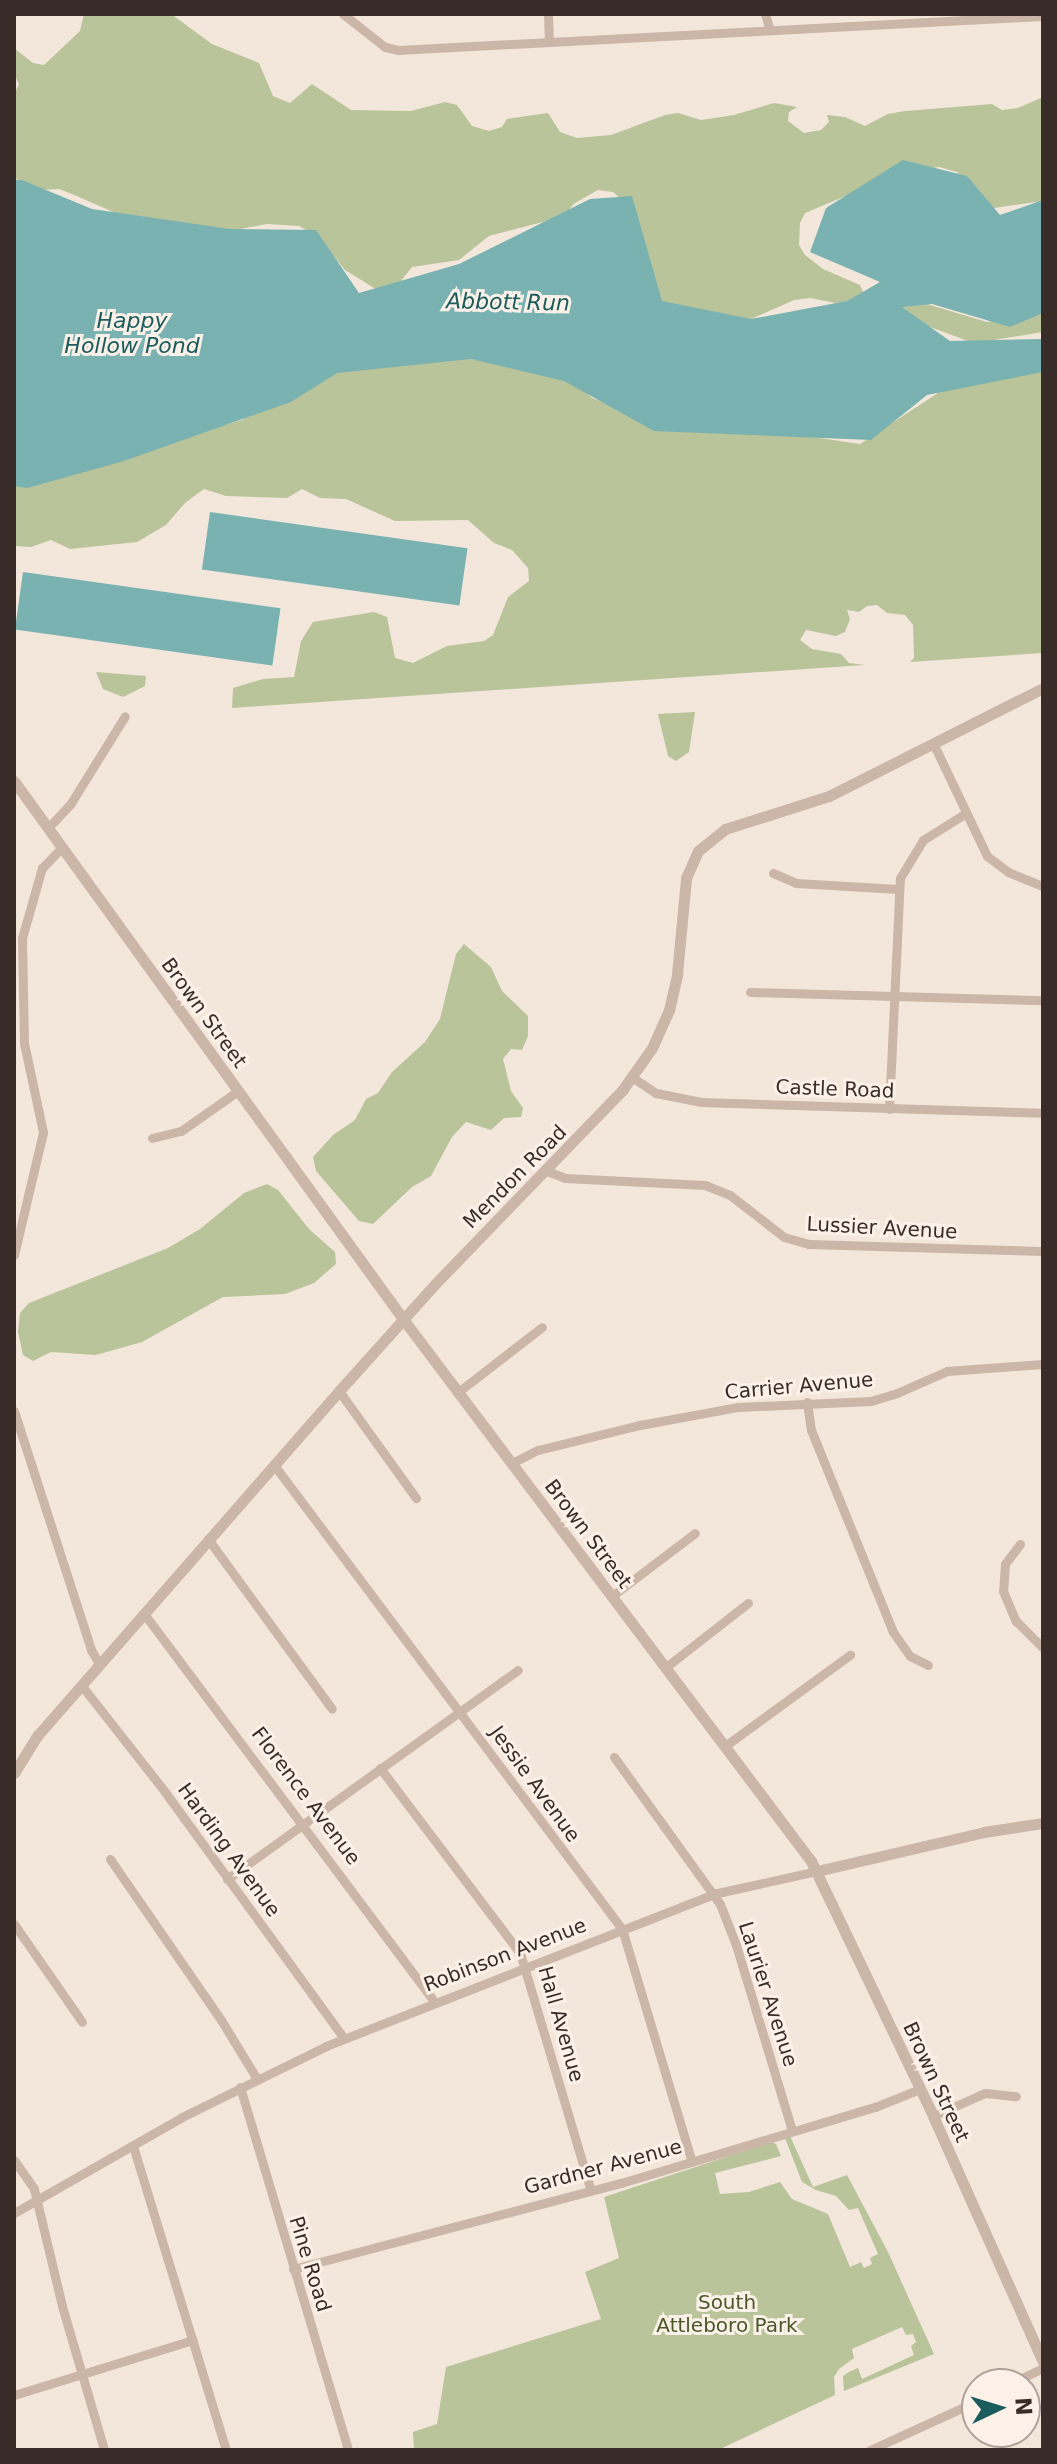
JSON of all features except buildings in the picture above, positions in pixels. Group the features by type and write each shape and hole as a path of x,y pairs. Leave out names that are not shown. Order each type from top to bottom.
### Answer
{"street":[{"path":"343,14 391,49 1043,16"},
{"path":"548,14 549,42"},
{"path":"765,14 770,30"},
{"path":"886,14 890,26"},
{"name":"Mendon Road","path":"14,1773 31,1745 339,1391 632,1077 652,1048 669,1010 679,964 686,878 698,851 725,829 814,803 1043,688"},
{"path":"48,828 71,803 125,716"},
{"path":"934,745 993,862 1043,886"},
{"name":"Brown Street","path":"14,781 403,1319 817,1871 933,2116 1043,2365"},
{"path":"889,1109 898,889 904,868 923,840 966,813"},
{"path":"15,1250 43,1132 24,1043 22,938 42,868 62,847"},
{"path":"773,873 796,883 898,889"},
{"path":"750,992 1043,1000"},
{"name":"Castle Road","path":"632,1077 656,1093 677,1100 1043,1113"},
{"path":"152,1138 181,1131 238,1091"},
{"name":"Lussier Avenue","path":"547,1171 565,1178 705,1185 730,1195 773,1230 809,1244 1043,1251"},
{"path":"458,1392 542,1327"},
{"name":"Carrier Avenue","path":"512,1463 530,1453 640,1425 755,1404 883,1398 947,1371 1043,1364"},
{"path":"339,1391 416,1498"},
{"path":"807,1402 811,1430 893,1632 910,1656 928,1665"},
{"path":"14,1411 91,1650 100,1665"},
{"name":"Jessie Avenue","path":"274,1465 622,1929 692,2162"},
{"path":"612,1596 695,1533"},
{"path":"208,1539 332,1709"},
{"path":"1020,1544 1005,1564 1003,1591 1016,1621 1043,1648"},
{"path":"666,1667 748,1603"},
{"name":"Florence Avenue","path":"145,1615 435,2002"},
{"path":"725,1746 850,1655"},
{"path":"227,1879 305,1825 458,1710 518,1670"},
{"name":"Harding Avenue","path":"82,1686 165,1792 344,2038"},
{"name":"Laurier Avenue","path":"614,1757 713,1894 736,1945 792,2131"},
{"name":"Hall Avenue","path":"380,1768 520,1953 591,2191"},
{"name":"Robinson Avenue","path":"14,2213 240,2087 344,2038 713,1894 984,1832 1043,1823"},
{"path":"110,1859 221,2020 257,2079"},
{"path":"14,1924 82,2022"},
{"name":"Pine Road","path":"240,2087 348,2450"},
{"name":"Gardner Avenue","path":"293,2269 591,2191 875,2107 920,2089"},
{"path":"933,2116 985,2093 1016,2096"},
{"path":"133,2146 226,2450"},
{"path":"14,2160 34,2189 104,2450"},
{"path":"14,2395 193,2340"},
{"path":"870,2450 961,2408"}],"green space":[{"path":"84,14 171,14 212,44 259,63 273,96 290,103 312,84 351,110 411,111 445,102 457,105 472,126 489,131 502,127 507,119 548,113 560,132 577,138 611,135 665,115 678,113 701,120 734,115 774,103 797,107 789,112 788,121 804,133 821,130 829,122 827,115 845,117 865,126 888,114 905,111 992,104 1002,110 1018,108 1043,97 1043,201 994,208 981,201 957,172 939,167 912,171 848,195 805,213 800,223 799,245 805,255 823,269 860,285 863,292 860,300 836,303 810,298 794,300 749,320 653,301 627,204 613,192 598,190 575,203 562,217 489,236 459,260 412,267 397,286 379,291 345,270 318,237 299,226 267,224 230,231 145,226 59,189 41,190 14,178 14,95 19,84 14,74 14,48 33,63 44,65 80,31"},
{"path":"890,293 987,322 1043,314 1043,332 968,341 930,327 895,308"},
{"path":"444,355 564,373 592,398 618,408 860,444 944,389 1043,364 1043,653 910,662 914,658 913,625 905,615 887,613 877,605 867,606 859,612 847,610 850,619 845,632 836,636 806,630 800,640 812,649 841,654 849,663 865,665 232,708 233,688 263,679 294,677 301,641 313,622 374,612 387,617 395,658 413,663 447,646 484,641 493,635 508,597 529,581 528,568 512,550 494,543 468,520 395,521 346,499 320,498 302,489 287,498 226,496 204,489 185,503 166,525 137,542 70,549 51,540 31,547 14,546 14,484 242,420 320,374"},
{"path":"96,672 146,676 145,686 123,697 103,689"},
{"path":"695,712 689,752 676,761 668,756 658,714"},
{"path":"464,944 491,967 502,991 528,1016 528,1036 522,1050 511,1049 503,1059 511,1091 523,1108 521,1117 504,1118 491,1130 466,1122 452,1137 431,1176 412,1187 373,1224 359,1221 316,1171 313,1157 333,1135 355,1120 366,1099 378,1093 392,1072 425,1042 440,1019 456,954"},
{"path":"267,1184 278,1190 309,1229 335,1252 336,1264 314,1283 285,1294 223,1297 142,1342 96,1355 51,1352 33,1361 23,1355 18,1332 20,1313 29,1303 168,1248 200,1229 244,1193"},
{"name":"South Attleboro Park","path":"790,2136 813,2187 847,2175 888,2252 934,2354 844,2391 843,2376 858,2368 862,2379 914,2355 911,2346 916,2342 913,2334 906,2335 902,2327 852,2349 854,2358 834,2377 835,2395 718,2450 414,2450 413,2432 437,2424 446,2367 601,2319 585,2272 619,2258 604,2197 772,2142 781,2156 715,2173 720,2194 749,2192 780,2182 792,2199 828,2214 850,2267 861,2262 864,2268 872,2264 870,2258 878,2254 858,2208 849,2210 836,2196 816,2190 802,2182 785,2138"}],"water":[{"name":"Happy Hollow Pond","path":"903,160 967,176 1000,215 1043,200 1043,313 1010,327 932,304 902,307 950,341 1043,339 1043,372 927,395 871,440 654,431 564,381 471,359 337,373 291,402 124,461 27,488 14,486 14,180 22,180 92,209 230,229 316,230 359,293 459,264 590,199 632,196 662,301 751,319 847,301 880,282 810,252 826,208"},
{"path":"210,512 467,548 459,606 202,569"},
{"path":"23,572 280,608 272,666 15,629"}],"water label":[{"name":"Abbott Run","path":"508,302"}]}
